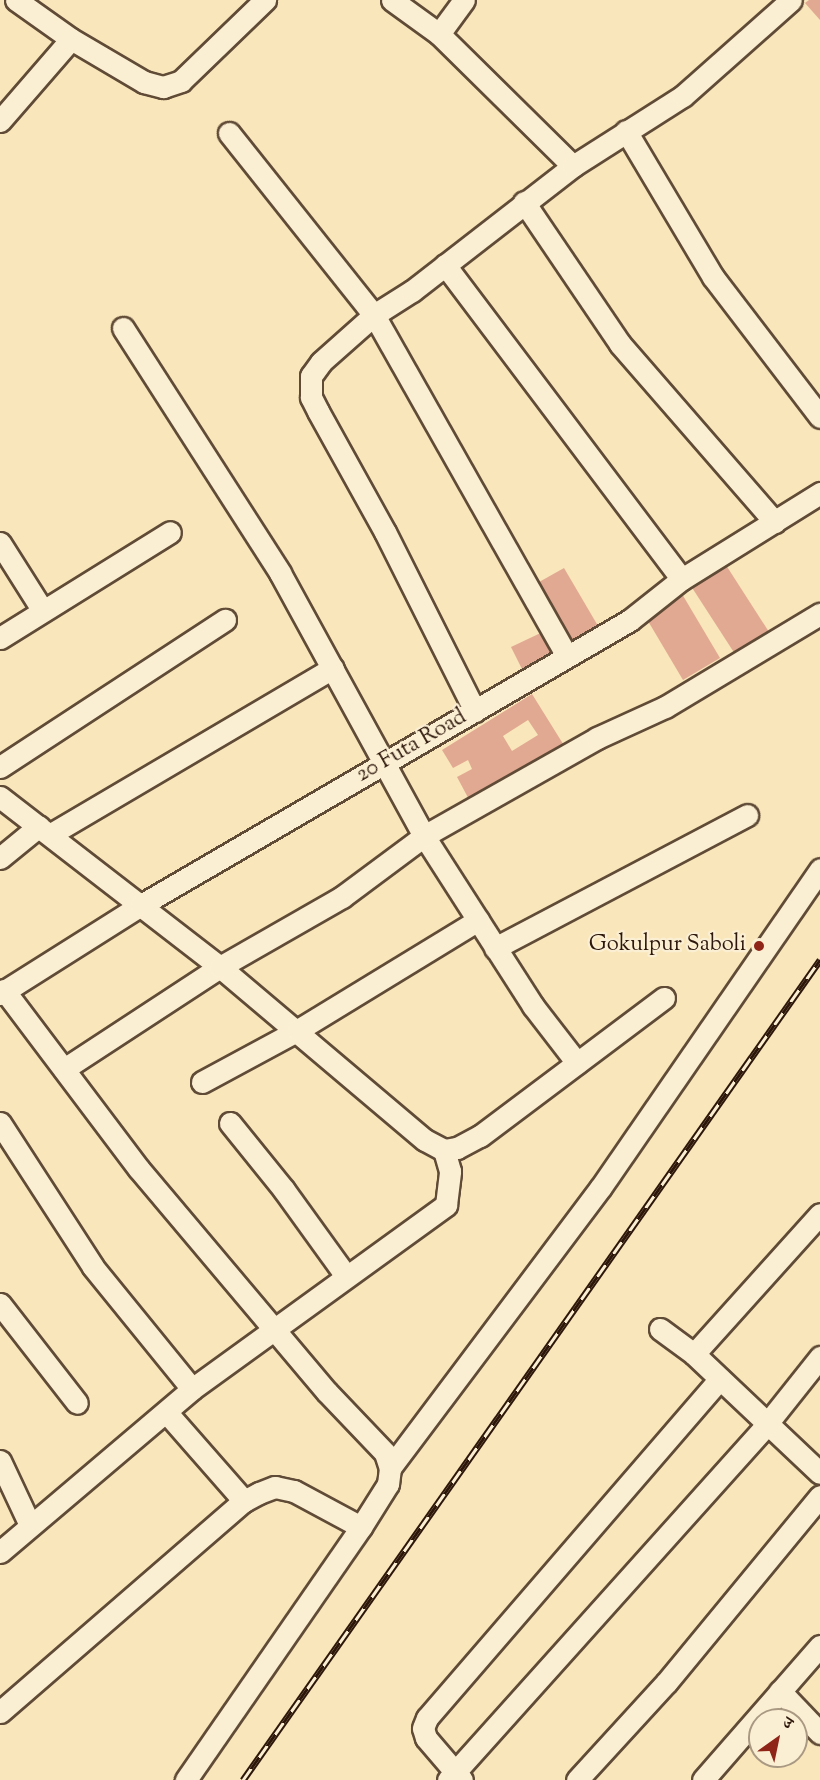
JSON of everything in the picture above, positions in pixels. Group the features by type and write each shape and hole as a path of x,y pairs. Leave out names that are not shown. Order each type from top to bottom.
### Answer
{"street":[{"path":"16,0 71,39 144,82 163,87 181,81 265,0"},
{"path":"393,0 439,34 573,166"},
{"path":"439,34 464,0"},
{"path":"475,711 385,532 311,397 311,376 321,362 374,315 445,265 573,166 682,96 791,0"},
{"path":"0,121 71,39"},
{"path":"626,131 713,277 820,417"},
{"path":"230,133 374,315 567,656"},
{"path":"524,202 620,344 774,522"},
{"path":"445,265 682,579"},
{"path":"123,328 280,573 424,836 495,948 577,1063"},
{"name":"20 Futa Road","path":"2,992 141,905 630,620 682,579 820,493"},
{"path":"0,638 170,532"},
{"path":"0,543 43,610"},
{"path":"64,1069 220,967 342,897 424,836 597,738 665,706 820,614"},
{"path":"0,767 225,620"},
{"path":"0,858 45,830 333,668"},
{"path":"0,797 220,967 298,1030 425,1140 444,1150 457,1148 480,1136 664,999"},
{"path":"495,948 747,815"},
{"path":"390,1468 601,1186 820,869"},
{"path":"202,1082 298,1030 478,920"},
{"path":"2,992 64,1069 139,1169 327,1392 384,1453 390,1468 388,1484 361,1527 186,1780"},
{"path":"0,1123 93,1267 192,1389"},
{"path":"230,1123 291,1198 346,1276"},
{"path":"0,1552 167,1413 192,1389 446,1205 450,1171 444,1150"},
{"path":"694,1354 820,1214"},
{"path":"0,1304 77,1402"},
{"path":"660,1329 694,1354 766,1425 820,1473"},
{"path":"720,1379 428,1718 423,1728 426,1738 455,1778 766,1425 820,1357"},
{"path":"167,1413 244,1501"},
{"path":"0,1461 30,1525"},
{"path":"0,1712 244,1501 275,1487 285,1489 361,1527"},
{"path":"577,1780 666,1683 820,1496"},
{"path":"710,1778 780,1691 820,1646"},
{"path":"780,1691 820,1733"}],"building":[{"path":"809,0 820,0 820,20 805,3"},
{"path":"724,562 769,632 735,654 689,583"},
{"path":"564,568 601,631 568,649 532,586"},
{"path":"682,594 720,658 683,680 645,616"},
{"path":"547,630 559,654 523,671 511,647"},
{"path":"532,694 565,747 472,805 457,777 472,769 468,760 453,768 442,750","holes":["528,720 538,735 512,751 503,736"]}],"railway":[{"path":"243,1780 820,960"}],"place":[{"name":"Gokulpur Saboli","path":"759,946"}]}
